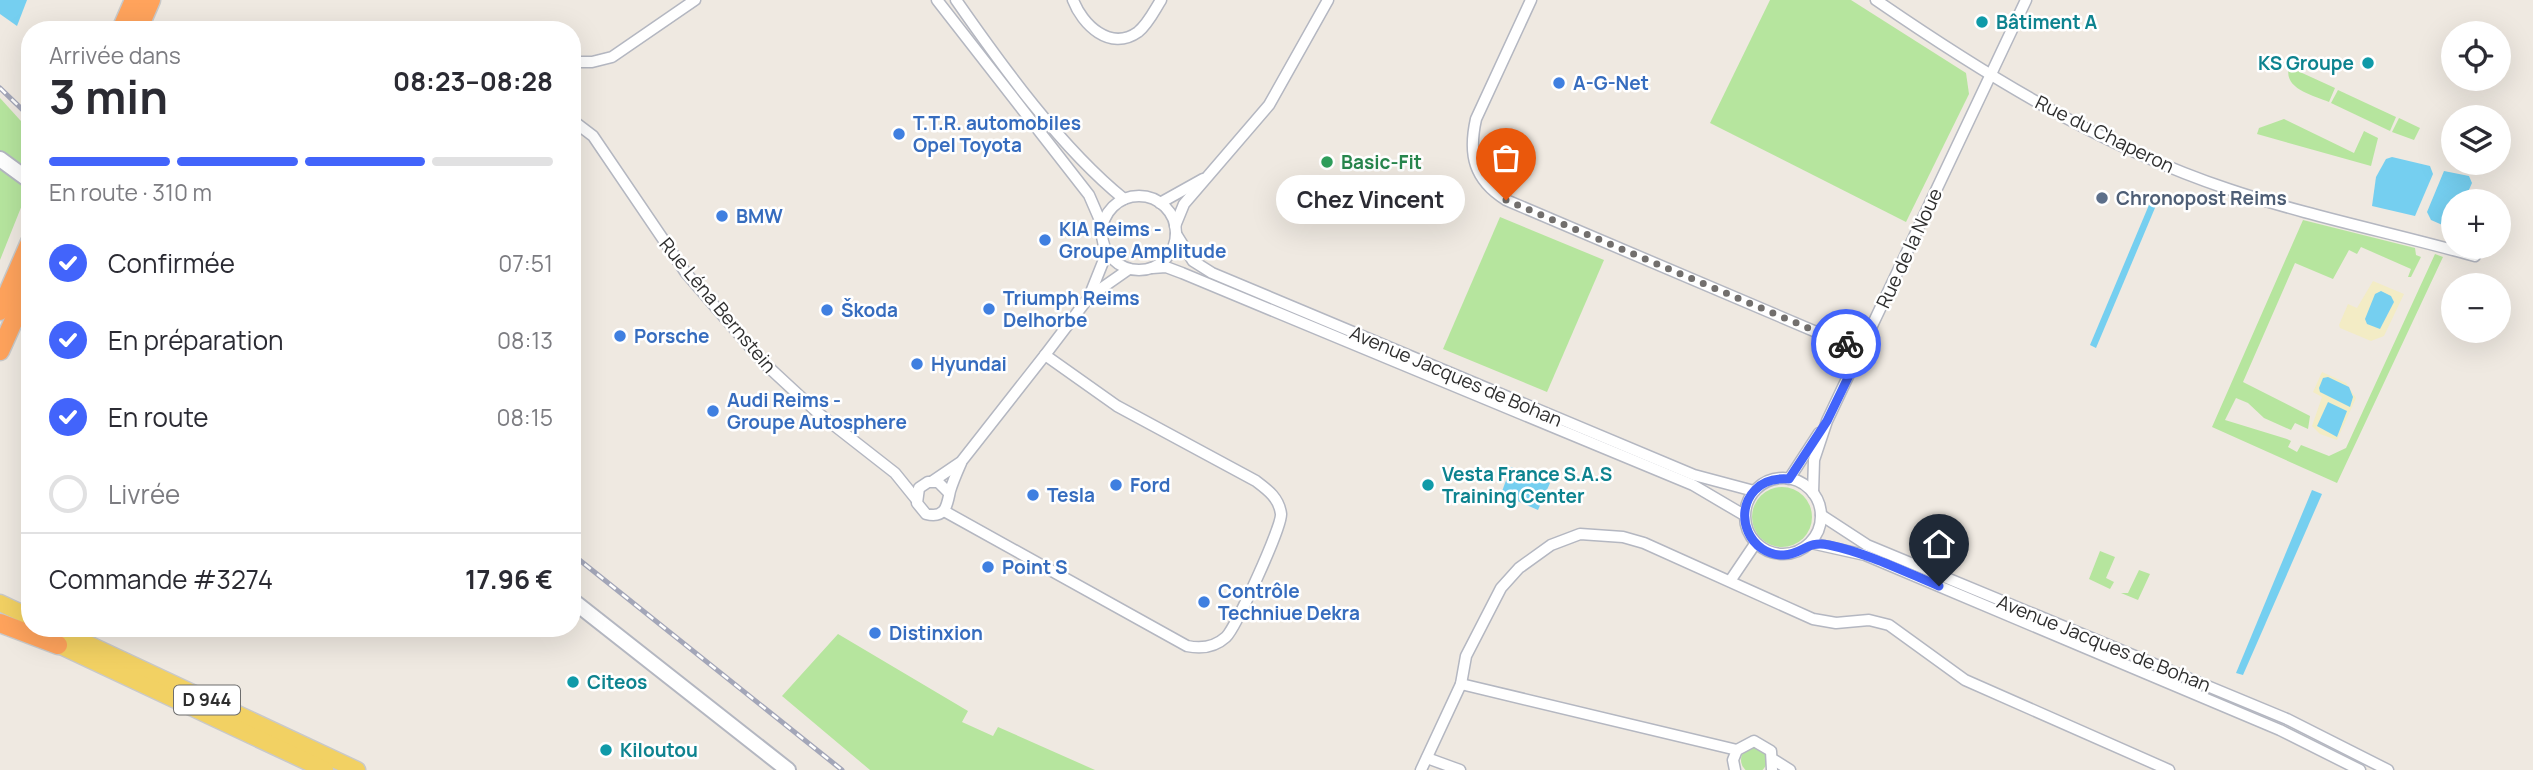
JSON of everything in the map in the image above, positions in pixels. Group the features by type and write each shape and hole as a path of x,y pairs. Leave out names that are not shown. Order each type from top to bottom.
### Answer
{"highway":[{"path":"125,21 134,0"},
{"path":"142,21 151,0"},
{"path":"0,311 21,263"},
{"path":"0,351 21,304"},
{"path":"0,623 21,628"}],"main road":[{"path":"0,603 21,613"},
{"name":"D 944","path":"0,617 21,624"},
{"name":"D 944","path":"56,637 325,770"},
{"name":"D 944","path":"56,637 357,770"}],"street":[{"path":"581,62 612,57 695,0"},
{"path":"937,0 1096,204 1107,252 1088,297 961,462 949,493 949,504 937,515 926,514 918,507 916,499 919,488 961,462"},
{"path":"956,0 992,52 1080,157 1124,199"},
{"path":"1073,0 1091,30 1118,37 1139,31 1161,0"},
{"path":"1088,297 1129,269 1152,268 1169,254 1184,204 1269,105 1328,0"},
{"path":"1531,0 1476,119 1472,138 1472,156 1479,175 1492,190 1519,205 1861,351"},
{"name":"Rue du Chaperon","path":"1877,0 1990,76 2097,131 2217,185 2441,247"},
{"name":"Rue de la Noue","path":"1827,421 2026,0"},
{"name":"Rue Léna Bernstein","path":"581,127 593,136 686,272 763,362 817,412 895,472 916,499"},
{"path":"0,159 21,175"},
{"path":"1160,203 1210,175"},
{"path":"1102,225 1107,214 1124,199 1149,197 1160,203 1176,230"},
{"name":"Avenue Jacques de Bohan","path":"1176,230 1193,261 1212,273 1694,475 1754,491"},
{"path":"1107,252 1129,269"},
{"name":"Avenue Jacques de Bohan","path":"1152,268 1166,267 1693,485 1744,515"},
{"path":"944,511 1186,646 1213,646 1233,627 1281,521 1281,511 1274,495 1256,481 1117,406 1045,355"},
{"path":"1789,479 1827,421"},
{"path":"1813,493 1802,484 1789,479 1770,480 1754,491 1744,515 1745,526 1755,544 1773,554 1783,555 1793,553 1811,543 1819,529 1821,515 1813,493 1814,460 1827,421"},
{"path":"933,481 943,485 949,493"},
{"name":"Avenue Jacques de Bohan","path":"1821,515 1867,545 2287,719 2388,770"},
{"path":"1421,770 1461,684 1466,656 1502,588 1533,555 1580,534 1623,537 1825,622 1869,620 1889,625 1965,680 2169,770"},
{"name":"Avenue Jacques de Bohan","path":"1811,543 1865,555 2280,730 2360,770"},
{"path":"1730,581 1755,544"},
{"path":"581,607 788,770"},
{"path":"1461,684 1737,750"},
{"path":"1735,770 1733,760 1737,750 1748,742 1761,743 1771,751 1773,765 1790,770"},
{"path":"1427,758 1460,770"}],"green space":[{"path":"1770,0 1851,0 1966,73 1969,94 1906,222 1710,123"},
{"path":"2289,67 2335,88 2329,102 2295,86 2288,75"},
{"path":"2338,90 2396,117 2390,131 2331,103"},
{"path":"0,98 21,121 21,208 0,260"},
{"path":"2399,118 2420,128 2414,140 2392,132"},
{"path":"2284,119 2354,153 2364,131 2378,138 2371,166 2257,134 2259,128"},
{"path":"1500,217 1604,260 1547,392 1443,349"},
{"path":"2303,220 2415,248 2416,255 2421,257 2411,277 2408,277 2411,269 2361,247 2357,254 2349,250 2333,279 2295,263 2243,382 2310,416 2308,429 2295,423 2291,430 2264,418 2248,403 2236,398 2225,420 2287,439 2291,441 2288,447 2297,452 2301,445 2329,456 2346,448 2435,254 2441,256 2442,259 2337,483 2212,427"},
{"path":"1782,487 1799,492 1807,500 1812,517 1807,534 1799,542 1782,547 1765,542 1757,534 1752,517 1757,500 1765,492"},
{"path":"2100,551 2115,557 2106,578 2114,582 2110,589 2089,579"},
{"path":"2139,570 2150,574 2138,600 2121,593 2128,593"},
{"path":"838,634 968,711 962,722 993,736 998,727 1095,770 870,770 782,696"},
{"path":"1749,748 1759,748 1766,755 1766,765 1760,771 1748,771 1742,765 1742,755"}],"sand":[{"path":"2373,281 2404,294 2384,336 2371,341 2340,328 2339,325 2348,304 2357,308"},
{"path":"2322,372 2346,383 2356,398 2337,440 2320,434 2312,426 2322,397 2313,392"}],"water":[{"path":"0,0 27,0 17,26 0,14"},
{"path":"2392,157 2430,166 2433,174 2415,216 2372,206 2376,177 2386,159"},
{"path":"2442,175 2469,176 2472,183 2469,189 2441,189 2441,224 2431,220 2427,212"},
{"path":"2154,193 2160,196 2096,348 2090,345"},
{"path":"2381,291 2391,296 2394,302 2380,329 2367,324 2365,319 2375,294"},
{"path":"2328,377 2349,387 2353,397 2350,407 2320,392 2323,378"},
{"path":"2328,402 2347,411 2337,437 2317,426"},
{"path":"1511,467 1550,483 1538,510 1501,494"},
{"path":"2312,490 2322,494 2243,675 2236,673"}],"railway":[{"path":"0,88 21,108"},
{"path":"581,561 842,770"}],"way so far":[{"path":"1506,200 1846,344"}],"place":[{"name":"Bâtiment A","path":"1982,22"},
{"name":"KS Groupe","path":"2368,63"},
{"name":"A-G-Net","path":"1559,83"},
{"name":"T.T.R. automobiles Opel Toyota","path":"899,134"},
{"name":"Basic-Fit","path":"1327,162"},
{"name":"Chronopost Reims","path":"2102,198"},
{"name":"Chez Vincent","path":"1506,200"},
{"name":"BMW","path":"722,216"},
{"name":"KIA Reims - Groupe Amplitude","path":"1045,240"},
{"name":"Triumph Reims Delhorbe","path":"989,309"},
{"name":"Škoda","path":"827,310"},
{"name":"Porsche","path":"620,336"},
{"name":"Hyundai","path":"917,364"},
{"name":"Audi Reims - Groupe Autosphere","path":"713,411"},
{"name":"Ford","path":"1116,485"},
{"name":"Vesta France S.A.S Training Center","path":"1428,485"},
{"name":"Tesla","path":"1033,495"},
{"name":"Point S","path":"988,567"},
{"name":"Contrôle Techniue Dekra","path":"1204,602"},
{"name":"Distinxion","path":"875,633"},
{"name":"Citeos","path":"573,682"},
{"name":"Kiloutou","path":"606,750"}],"route":[{"path":"1846,344 1861,351 1827,421 1789,479 1770,480 1754,491 1745,506 1745,526 1755,544 1773,554 1793,553 1811,543 1827,544 1865,555 1939,586"}]}
